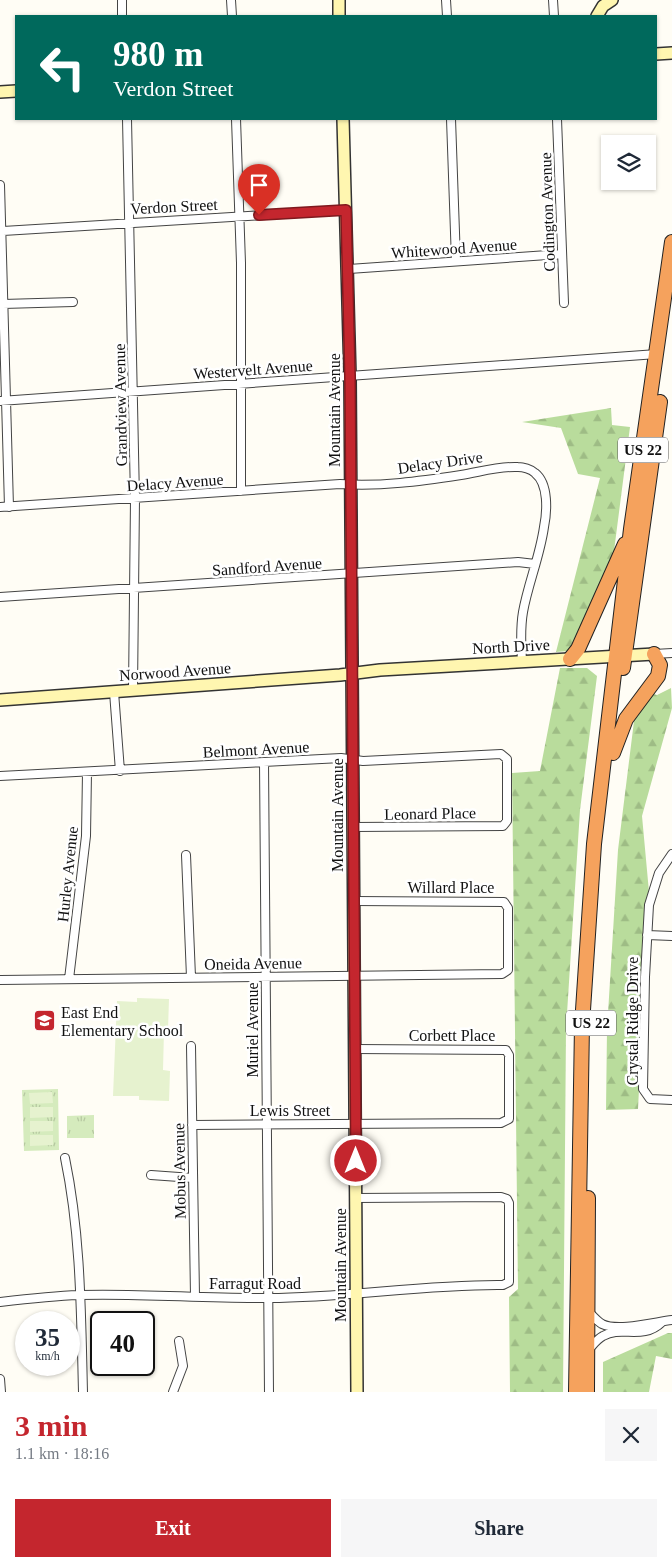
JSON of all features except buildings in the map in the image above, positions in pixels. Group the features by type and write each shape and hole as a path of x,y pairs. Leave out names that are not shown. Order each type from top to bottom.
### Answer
{"highway":[{"name":"US 22","path":"587,1392 591,1017 600,869 613,753 631,530 672,242"},
{"name":"US 22","path":"576,1392 582,1026 594,844 672,309"},
{"path":"570,659 578,650 631,530"},
{"path":"654,654 660,665 658,676"},
{"path":"613,753 629,713 672,659"}],"street":[{"path":"122,0 122,15"},
{"path":"231,0 232,15"},
{"path":"339,0 339,15"},
{"path":"446,0 447,15"},
{"path":"553,0 554,15"},
{"path":"598,15 603,6 612,0"},
{"path":"657,54 672,53"},
{"path":"0,92 15,91"},
{"name":"Grandview Avenue","path":"127,120 134,392 133,690"},
{"path":"236,120 240,216 241,491"},
{"name":"Mountain Avenue","path":"343,120 350,376 357,1392"},
{"path":"451,120 456,261"},
{"name":"Codington Avenue","path":"557,120 564,303"},
{"path":"0,185 3,231 3,400 9,507"},
{"name":"Verdon Street","path":"3,231 346,210"},
{"name":"Whitewood Avenue","path":"348,269 562,254"},
{"path":"3,304 73,302"},
{"name":"Westervelt Avenue","path":"3,400 657,354"},
{"name":"Delacy Drive","path":"351,485 362,486 423,480 499,468 521,467 532,470 539,477 546,501 545,527 535,564"},
{"name":"Delacy Avenue","path":"0,507 351,485"},
{"name":"Sandford Avenue","path":"0,597 518,562 535,564"},
{"path":"522,662 521,622 535,564"},
{"name":"North Drive","path":"352,673 620,657 672,652"},
{"name":"Norwood Avenue","path":"0,700 352,673"},
{"path":"114,692 120,771"},
{"name":"Belmont Avenue","path":"0,776 264,762 501,754 505,756 508,764 506,824"},
{"name":"Muriel Avenue","path":"264,762 269,1392"},
{"name":"Hurley Avenue","path":"69,979 86,836 86,772"},
{"name":"Leonard Place","path":"354,827 503,826 506,824"},
{"name":"Crystal Ridge Drive","path":"672,854 654,883 648,920 644,1088 645,1094 655,1101 672,1100"},
{"path":"186,855 191,977"},
{"name":"Willard Place","path":"354,901 504,902 508,908 508,965 505,973"},
{"path":"647,935 672,936"},
{"name":"Oneida Avenue","path":"0,980 505,973"},
{"name":"Mobus Avenue","path":"191,1046 196,1296"},
{"name":"Corbett Place","path":"355,1049 506,1050 509,1055 510,1115 507,1121"},
{"name":"Lewis Street","path":"192,1125 507,1121"},
{"path":"65,1158 73,1197 81,1295 83,1392"},
{"path":"151,1175 194,1178"},
{"name":"Farragut Road","path":"0,1302 81,1295 268,1298 356,1294 432,1286 503,1285 509,1282 509,1202 507,1199 501,1197 356,1198"},
{"path":"588,1311 599,1322 608,1326 672,1320"},
{"path":"588,1350 603,1336 645,1332 656,1328 662,1322"},
{"path":"173,1392 183,1366 180,1341"},
{"path":"0,1379 1,1392"}],"green space":[{"path":"611,408 612,425 630,427 614,551 569,651 556,652 600,478 578,474 561,428 522,422"},
{"path":"560,668 587,668 597,676 580,810 566,1029 563,1392 510,1392 509,1297 518,1289 512,773 540,771"},
{"path":"671,688 672,708 642,816 649,892 638,1109 606,1110 607,1030 618,850 638,689 657,695"},
{"path":"137,998 169,999 168,1030 164,1031 163,1070 170,1071 169,1101 139,1100 139,1096 113,1096 117,1001 137,1002"},
{"path":"58,1089 59,1150 24,1151 22,1090"},
{"path":"52,1092 53,1103 30,1104 29,1093"},
{"path":"30,1107 53,1107 53,1117 30,1118"},
{"path":"94,1115 94,1138 67,1138 67,1116"},
{"path":"30,1121 53,1121 53,1131 30,1132"},
{"path":"30,1135 53,1135 53,1145 30,1146"},
{"path":"668,1333 672,1333 672,1359 656,1356 649,1392 603,1392 603,1362"}],"place":[{"name":"East End Elementary School","path":"45,1021"}],"route":[{"path":"259,215 346,210 350,376 356,1161"}]}
